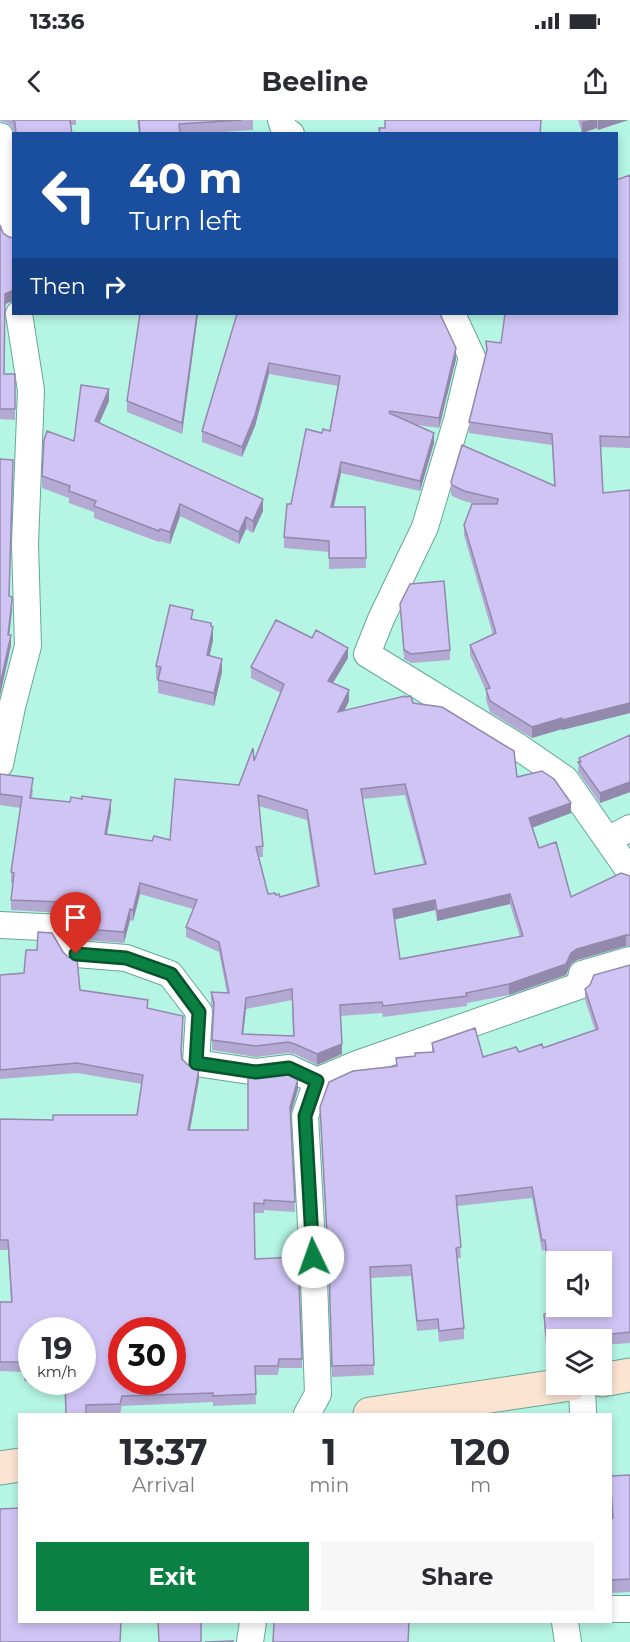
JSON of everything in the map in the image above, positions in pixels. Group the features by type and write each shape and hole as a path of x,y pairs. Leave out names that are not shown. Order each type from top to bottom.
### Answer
{"main road":[{"path":"612,1378 630,1375"},
{"path":"377,1413 546,1388"},
{"path":"0,1468 18,1465"}],"street":[{"path":"0,136 12,220"},
{"path":"0,764 27,646 25,544 31,390 20,315"},
{"path":"452,315 472,357 457,420 425,527 381,619 367,654 518,746 565,779 630,872"},
{"path":"608,840 630,828"},
{"path":"0,925 61,928 76,954 126,958 171,974 199,1012 196,1063 256,1072 289,1068 317,1081 357,1064 579,986 582,974 630,960"},
{"path":"308,1413 318,1394 305,1116 317,1081"},
{"path":"583,1395 584,1413"},
{"path":"612,1609 630,1609"},
{"path":"250,1642 253,1623"},
{"path":"565,1623 568,1642"}],"building":[{"path":"13,120 70,120 72,132 16,132"},
{"path":"139,120 242,120 179,124 180,132 140,132"},
{"path":"385,120 541,120 540,132 380,132 379,128 385,128"},
{"path":"630,175 630,437 600,436 603,493 630,490 630,703 532,727 490,701 486,689 490,688 470,645 496,633 464,525 472,504 497,504 498,499 464,491 452,485 451,482 462,445 555,486 552,434 469,422 487,350 486,341 501,343 505,315 618,315 618,179"},
{"path":"0,225 3,233 12,238 12,291 5,294 4,374 15,374 15,409 0,409"},
{"path":"140,315 197,315 182,423 127,401"},
{"path":"237,315 440,315 456,348 439,418 390,411 389,413 434,433 420,481 341,462 331,507 365,507 366,558 329,558 329,541 284,537 287,504 291,504 306,429 322,433 323,429 330,431 340,376 269,363 255,415 242,447 202,431"},
{"path":"81,385 109,389 95,421 263,499 253,521 246,517 239,532 180,504 170,532 160,529 159,531 94,506 96,501 69,491 70,486 42,476 44,440 47,431 74,441"},
{"path":"0,459 13,460 9,596 12,600 8,635 11,635 0,685"},
{"path":"444,581 450,650 411,654 404,650 400,604 410,584"},
{"path":"170,605 193,610 191,619 211,623 213,627 207,655 222,659 214,693 158,680 161,667 156,666"},
{"path":"276,620 312,638 316,630 348,648 328,681 349,690 338,712 411,696 413,703 442,707 514,751 517,777 542,771 554,779 571,803 529,818 539,848 556,842 571,897 621,873 630,876 630,935 577,949 571,953 566,964 509,984 466,993 467,996 383,1006 382,1002 340,1005 342,1044 317,1054 288,1042 256,1046 212,1040 214,1002 211,992 229,993 219,942 186,927 197,900 140,883 124,932 85,929 74,909 62,902 11,900 14,873 11,872 22,797 0,794 0,774 33,778 30,798 70,802 71,797 82,799 82,796 111,800 105,834 152,841 154,836 170,840 175,779 239,785 253,748 254,761 284,684 251,667","holes":["405,784 426,864 375,874 361,789","258,795 307,810 319,886 280,897 279,894 268,894 256,847 263,846","510,894 523,936 400,959 393,909 435,900 437,911","292,989 294,1036 242,1034 246,998"]},
{"path":"630,735 630,782 600,793 578,762 581,762 579,758"},
{"path":"38,932 52,933 63,952 68,957 77,959 80,990 148,1000 147,1008 183,1016 182,1059 188,1065 199,1069 188,1130 248,1130 248,1076 287,1074 298,1079 290,1107 295,1202 264,1200 264,1204 254,1203 255,1259 298,1257 302,1359 279,1359 278,1366 255,1366 256,1394 213,1396 213,1393 186,1394 186,1317 108,1317 108,1395 152,1395 122,1396 120,1404 86,1405 86,1413 66,1413 65,1395 96,1395 96,1317 18,1317 18,1362 0,1362 0,1302 12,1302 8,1240 0,1240 0,1119 53,1120 53,1115 137,1115 143,1075 77,1063 0,1070 0,975 24,973 26,950 37,950"},
{"path":"630,965 630,1332 612,1334 612,1329 546,1329 546,1336 544,1314 546,1314 546,1317 612,1317 612,1251 546,1251 545,1240 542,1240 532,1187 456,1196 461,1247 456,1248 464,1328 439,1331 438,1319 417,1321 411,1265 370,1267 374,1365 332,1366 320,1107 329,1082 353,1071 397,1066 396,1058 415,1056 415,1053 434,1052 432,1043 475,1028 483,1057 516,1047 519,1052 542,1044 543,1048 598,1029 585,989 590,985 594,975"},
{"path":"630,1475 630,1579 612,1580 612,1476"},
{"path":"18,1508 18,1623 121,1623 120,1642 0,1642 0,1509"},
{"path":"158,1623 201,1623 201,1642 159,1642"},
{"path":"274,1623 409,1623 408,1642 273,1642"}],"route":[{"path":"76,954 126,958 171,974 199,1012 196,1063 256,1072 289,1068 317,1081 305,1116 313,1257"}]}
